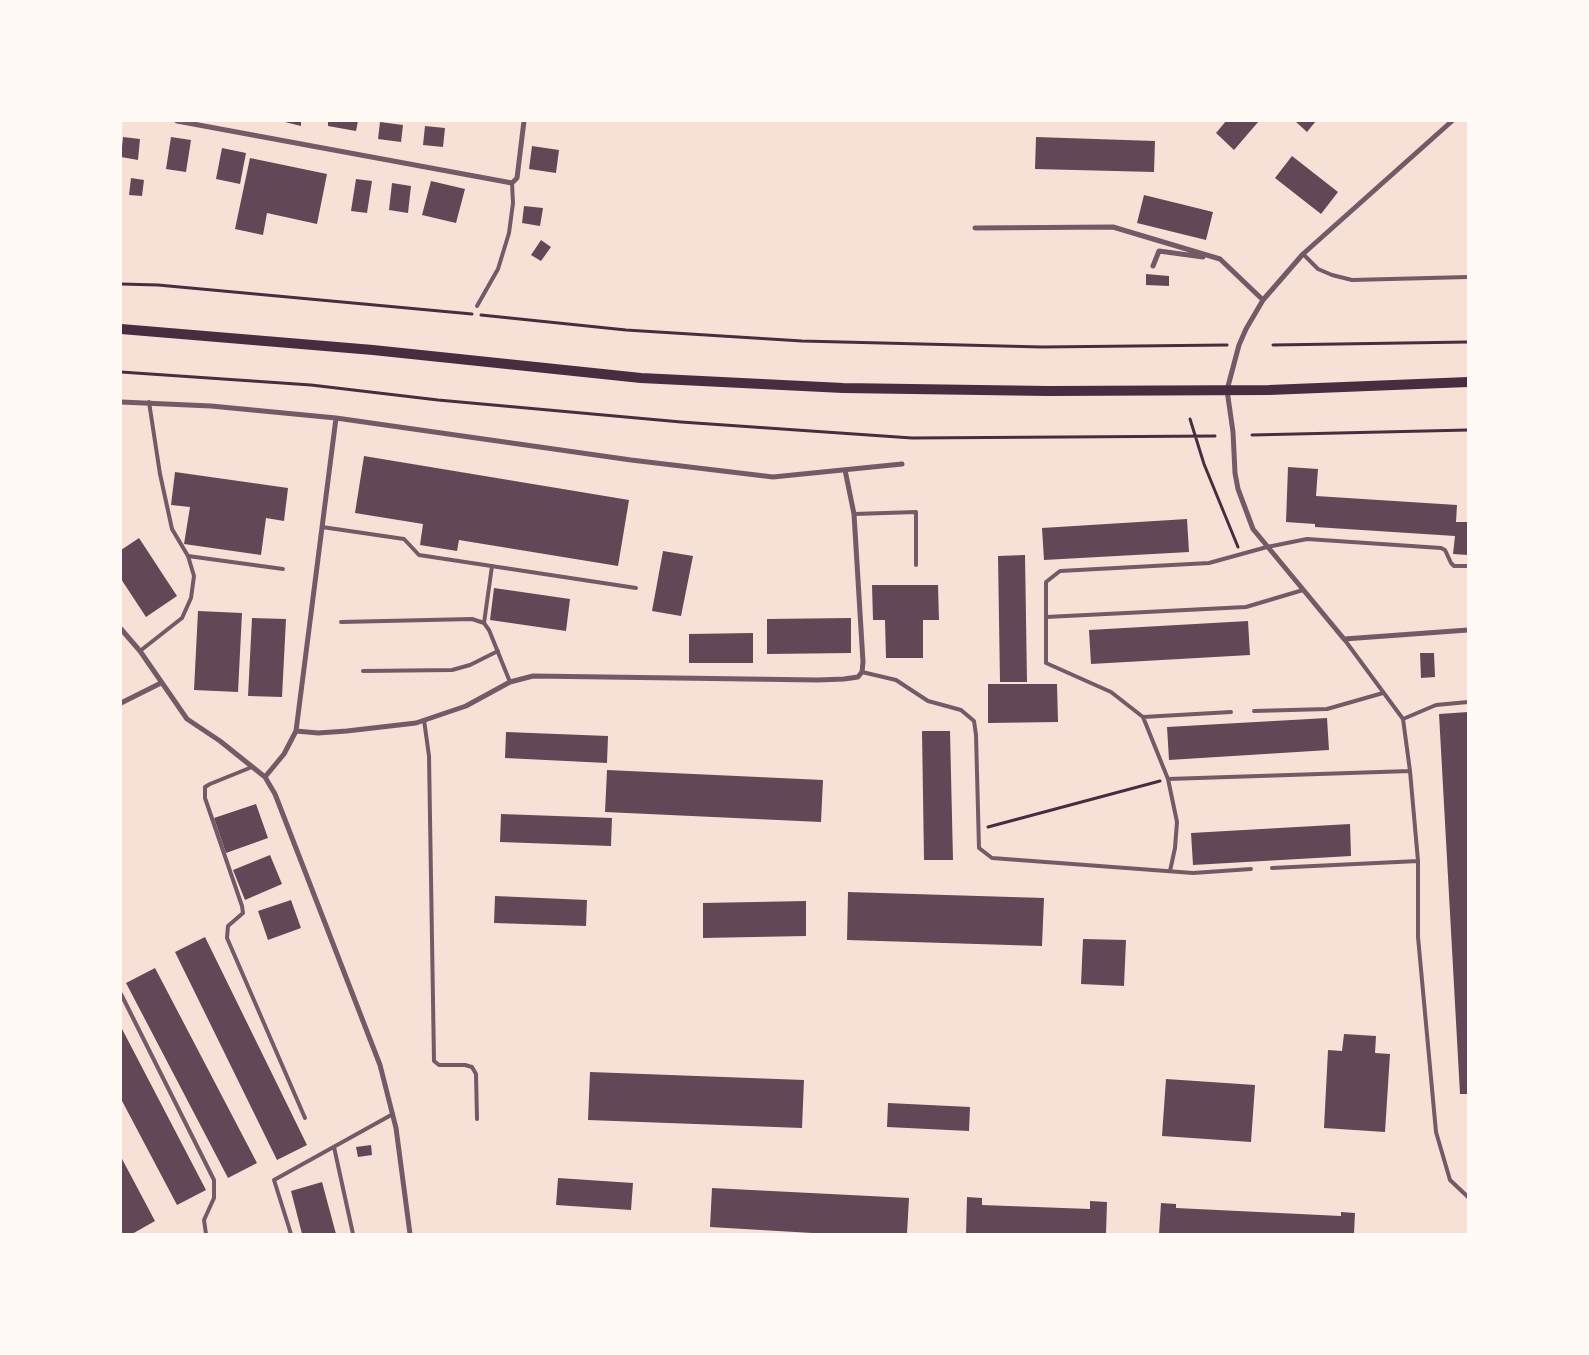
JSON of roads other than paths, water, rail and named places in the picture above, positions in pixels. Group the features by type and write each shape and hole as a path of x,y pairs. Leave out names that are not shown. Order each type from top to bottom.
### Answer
{"main road":[{"path":"121,329 266,340 669,380 843,388 1048,391 1269,390 1468,382"}],"street":[{"path":"177,121 512,183 517,178 524,121"},
{"path":"1452,121 1303,254 1263,300 1246,329 1227,390 1233,432 1235,473 1238,489 1252,529 1344,639 1468,630"},
{"path":"975,228 1113,227 1220,259 1263,300"},
{"path":"1153,266 1158,250 1220,259"},
{"path":"121,402 211,406 336,418 631,460 773,477 902,464"},
{"path":"265,777 284,754 296,731 336,418"},
{"path":"296,731 318,733 416,723 466,706 510,682 533,676 844,679 858,677 862,672 854,514 845,470"},
{"path":"121,629 140,651 187,719 220,741 265,777 275,794 380,1064 396,1128 410,1234"},
{"path":"121,703 161,683"}],"lane":[{"path":"477,306 498,270 509,233 513,203 512,183"},
{"path":"1303,254 1318,269 1352,280 1468,277"},
{"path":"140,651 182,618 191,598 194,576 188,556 172,529 160,474 149,402"},
{"path":"854,514 916,512 916,565"},
{"path":"322,527 404,539 419,555 636,588"},
{"path":"1170,871 1175,848 1177,822 1168,779 1142,717 1112,692 1046,663 1046,582 1060,571 1209,563 1267,547 1307,540 1441,548 1445,550 1454,566 1468,566"},
{"path":"188,556 283,569"},
{"path":"484,623 492,566"},
{"path":"1046,617 1246,607 1303,590"},
{"path":"341,622 472,620 484,623 489,630 510,682"},
{"path":"1344,639 1403,719 1418,861 1418,937 1436,1132 1450,1180 1468,1197"},
{"path":"363,671 452,670 470,665 498,652"},
{"path":"862,672 896,680 928,701 961,710 974,721 979,848 992,858 1193,873 1251,869"},
{"path":"1254,711 1327,709 1383,693"},
{"path":"1403,719 1436,705 1468,702"},
{"path":"1142,717 1231,712"},
{"path":"424,720 429,756 434,1061 440,1065 465,1065 472,1067 476,1074 477,1119"},
{"path":"252,767 205,787 205,798 243,912 228,926 227,938 305,1118"},
{"path":"1168,779 1410,771"},
{"path":"1272,868 1418,861"},
{"path":"121,994 214,1180 214,1198 204,1220 206,1234"},
{"path":"291,1234 274,1180 393,1114"},
{"path":"334,1147 353,1234"}]}
